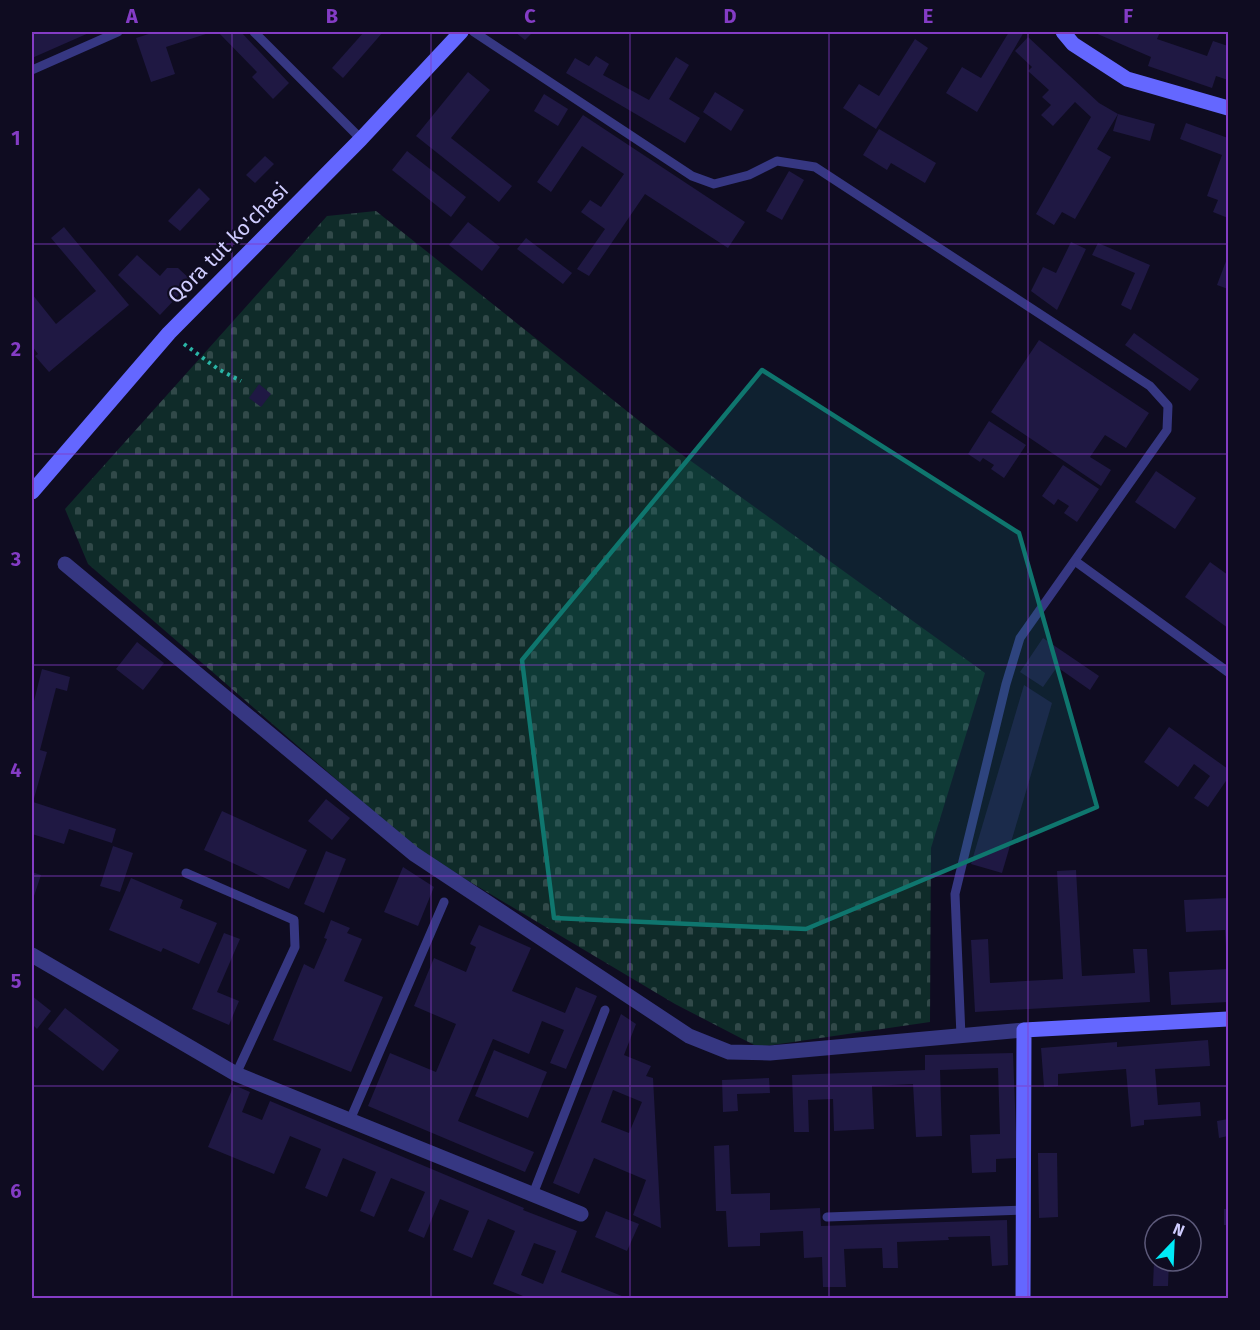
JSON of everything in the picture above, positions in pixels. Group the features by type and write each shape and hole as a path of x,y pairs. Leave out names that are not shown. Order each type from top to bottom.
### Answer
{"street":[{"name":"Qora tut ko'chasi","path":"32,492 169,333 361,139 461,32"},
{"path":"1063,32 1073,44 1127,79 1228,108"},
{"path":"64,564 414,854 689,1036 729,1052 770,1053 1024,1030 1228,1019"},
{"path":"32,955 236,1074 581,1214"},
{"path":"1023,1299 1024,1030"}],"lane":[{"path":"32,70 118,32"},
{"path":"254,32 361,139"},
{"path":"474,32 692,176 714,184 749,176 777,161 815,167 1150,386 1168,406 1167,430 1020,638 1006,684 955,894 961,1036"},
{"path":"1075,561 1228,672"},
{"path":"186,873 294,920 295,947 236,1074"},
{"path":"350,1120 444,902"},
{"path":"533,1194 605,1010"},
{"path":"827,1217 1024,1209"}],"path":[{"path":"169,333 218,369 241,381"}],"highlighted area":[{"path":"762,370 1019,533 1097,807 806,929 554,918 522,660"}],"green space":[{"path":"376,211 677,451 985,673 931,848 930,1022 758,1047 675,1004 420,852 88,564 65,509 327,216"}],"building":[{"path":"32,32 91,32 32,58"},
{"path":"155,32 212,32 166,47 175,74 151,82 136,38"},
{"path":"218,32 241,32 289,83 273,99 252,77 257,72"},
{"path":"364,32 383,32 343,78 332,68"},
{"path":"515,32 533,32 525,40"},
{"path":"1009,32 1024,32 977,112 946,93 962,67 981,78"},
{"path":"1093,32 1160,32 1157,39 1207,56 1213,41 1228,46 1228,80 1216,76 1212,88 1148,66 1151,57"},
{"path":"1028,37 1099,103 1118,114 1097,149 1111,157 1075,219 1062,212 1054,225 1036,214 1091,117 1075,102 1053,126 1041,115 1051,105 1042,97 1049,90 1028,71 1032,67 1015,51"},
{"path":"915,39 928,48 876,129 843,108 859,84 879,96"},
{"path":"596,56 609,64 603,75 649,100 676,57 689,65 669,99 700,118 685,143 566,73 575,58 589,66"},
{"path":"468,72 490,90 451,138 512,186 499,202 416,136"},
{"path":"715,92 744,110 731,131 703,112"},
{"path":"544,94 568,109 558,126 534,111"},
{"path":"1118,114 1155,124 1150,141 1113,131"},
{"path":"583,115 745,222 728,248 645,194 589,276 577,269 605,229 581,212 590,200 601,207 624,174 582,146 551,192 537,182"},
{"path":"1186,123 1228,138 1228,218 1213,212 1218,200 1207,196 1222,155 1180,139"},
{"path":"879,129 936,163 925,183 891,163 887,170 863,155"},
{"path":"407,151 466,197 451,217 392,170"},
{"path":"265,156 274,164 255,183 246,175"},
{"path":"789,171 804,180 782,220 766,211"},
{"path":"199,188 210,199 180,231 168,221"},
{"path":"468,222 500,247 482,271 449,245"},
{"path":"64,227 129,305 49,372 35,356 38,354 32,346 32,294 56,324 96,291 51,238"},
{"path":"526,238 572,273 563,284 517,249"},
{"path":"1071,242 1086,249 1057,310 1031,291 1043,267 1056,273"},
{"path":"1098,243 1150,265 1131,310 1121,305 1135,273 1092,255"},
{"path":"137,255 160,276 167,268 178,268 192,281 160,315 118,275"},
{"path":"1228,256 1228,289 1217,285"},
{"path":"1134,333 1199,379 1190,391 1125,345"},
{"path":"1039,340 1149,413 1126,448 1105,435 1090,457 1111,470 1101,486 991,412"},
{"path":"259,384 271,394 261,407 249,398"},
{"path":"989,421 1026,445 1004,478 991,469 994,465 983,458 980,462 968,454"},
{"path":"1063,465 1099,489 1077,522 1064,513 1069,506 1058,499 1054,505 1042,496"},
{"path":"1156,471 1196,498 1175,529 1135,502"},
{"path":"1210,562 1228,575 1228,628 1185,597"},
{"path":"1043,638 1099,676 1090,690 1057,667 1043,687 1020,672"},
{"path":"137,642 164,663 143,690 116,669"},
{"path":"42,669 70,677 67,691 56,688 40,750 47,752 33,802 116,829 112,843 69,829 64,844 32,834 32,709"},
{"path":"1024,685 1052,703 1002,873 971,864"},
{"path":"1169,727 1228,769 1228,778 1208,807 1194,798 1210,776 1194,764 1178,787 1144,762"},
{"path":"326,799 350,818 332,840 308,821"},
{"path":"222,811 307,850 289,889 204,850"},
{"path":"113,846 133,853 120,892 100,886"},
{"path":"326,851 346,859 324,913 304,904"},
{"path":"403,867 434,887 418,926 384,912"},
{"path":"1076,870 1082,976 1135,973 1133,949 1147,949 1150,1002 975,1012 971,940 988,939 990,983 1063,979 1057,871"},
{"path":"32,872 41,875 32,902"},
{"path":"131,878 183,900 180,908 217,923 199,964 163,948 161,952 109,930"},
{"path":"1228,898 1227,963 1225,930 1186,932 1184,900"},
{"path":"331,920 350,928 347,933 362,939 344,981 383,997 351,1072 273,1040 304,964 314,969 327,939 324,938"},
{"path":"479,925 531,948 512,991 565,1013 576,987 597,996 566,1069 550,1063 564,1030 542,1021 529,1054 493,1039 458,1121 534,1152 525,1172 368,1106 390,1053 436,1072 456,1024 414,1006 434,958 466,972 476,947 470,944"},
{"path":"224,933 240,939 217,992 239,1001 229,1025 192,1009"},
{"path":"1228,969 1228,1002 1171,1005 1169,972"},
{"path":"32,996 51,1011 37,1029 32,1024"},
{"path":"65,1008 119,1050 103,1071 48,1029"},
{"path":"621,1014 636,1024 624,1055 651,1066 646,1076 653,1078 661,1228 633,1215 646,1180 594,1158 579,1194 553,1183","holes":["613,1090 642,1102 629,1133 601,1122"]},
{"path":"1208,1040 1210,1066 1155,1069 1158,1105 1200,1102 1201,1116 1144,1120 1144,1125 1131,1127 1126,1069 1058,1074 1058,1086 1044,1087 1041,1048 1117,1042 1117,1047"},
{"path":"494,1050 547,1072 528,1118 475,1096"},
{"path":"1013,1053 1017,1158 996,1159 996,1172 972,1173 970,1135 1000,1134 998,1068 940,1070 942,1136 916,1137 913,1084 872,1086 874,1129 834,1131 833,1099 808,1100 809,1132 794,1132 792,1075 925,1070 925,1055"},
{"path":"769,1078 770,1093 737,1094 738,1111 723,1112 722,1080"},
{"path":"234,1085 250,1092 242,1112 262,1120 270,1101 577,1231 561,1272 627,1298 528,1298 493,1284 515,1231 488,1219 472,1258 453,1250 469,1211 440,1199 424,1238 408,1231 425,1192 391,1178 374,1217 360,1211 376,1172 343,1158 327,1197 305,1188 321,1149 290,1136 274,1174 208,1147","holes":["534,1243 556,1251 543,1284 521,1275"]},
{"path":"1228,1119 1228,1136 1219,1138 1217,1121"},
{"path":"729,1145 731,1194 770,1193 770,1210 820,1208 821,1226 1007,1220 1008,1265 992,1266 990,1236 897,1242 898,1268 883,1268 882,1248 844,1249 846,1287 823,1287 822,1257 804,1258 803,1231 760,1233 760,1246 728,1247 726,1211 716,1211 714,1146"},
{"path":"1038,1153 1057,1153 1058,1217 1039,1218"},
{"path":"1224,1209 1228,1209 1228,1225 1224,1225"},
{"path":"606,1211 639,1224 627,1251 595,1237"},
{"path":"1154,1273 1169,1273 1168,1286 1153,1286"}]}
